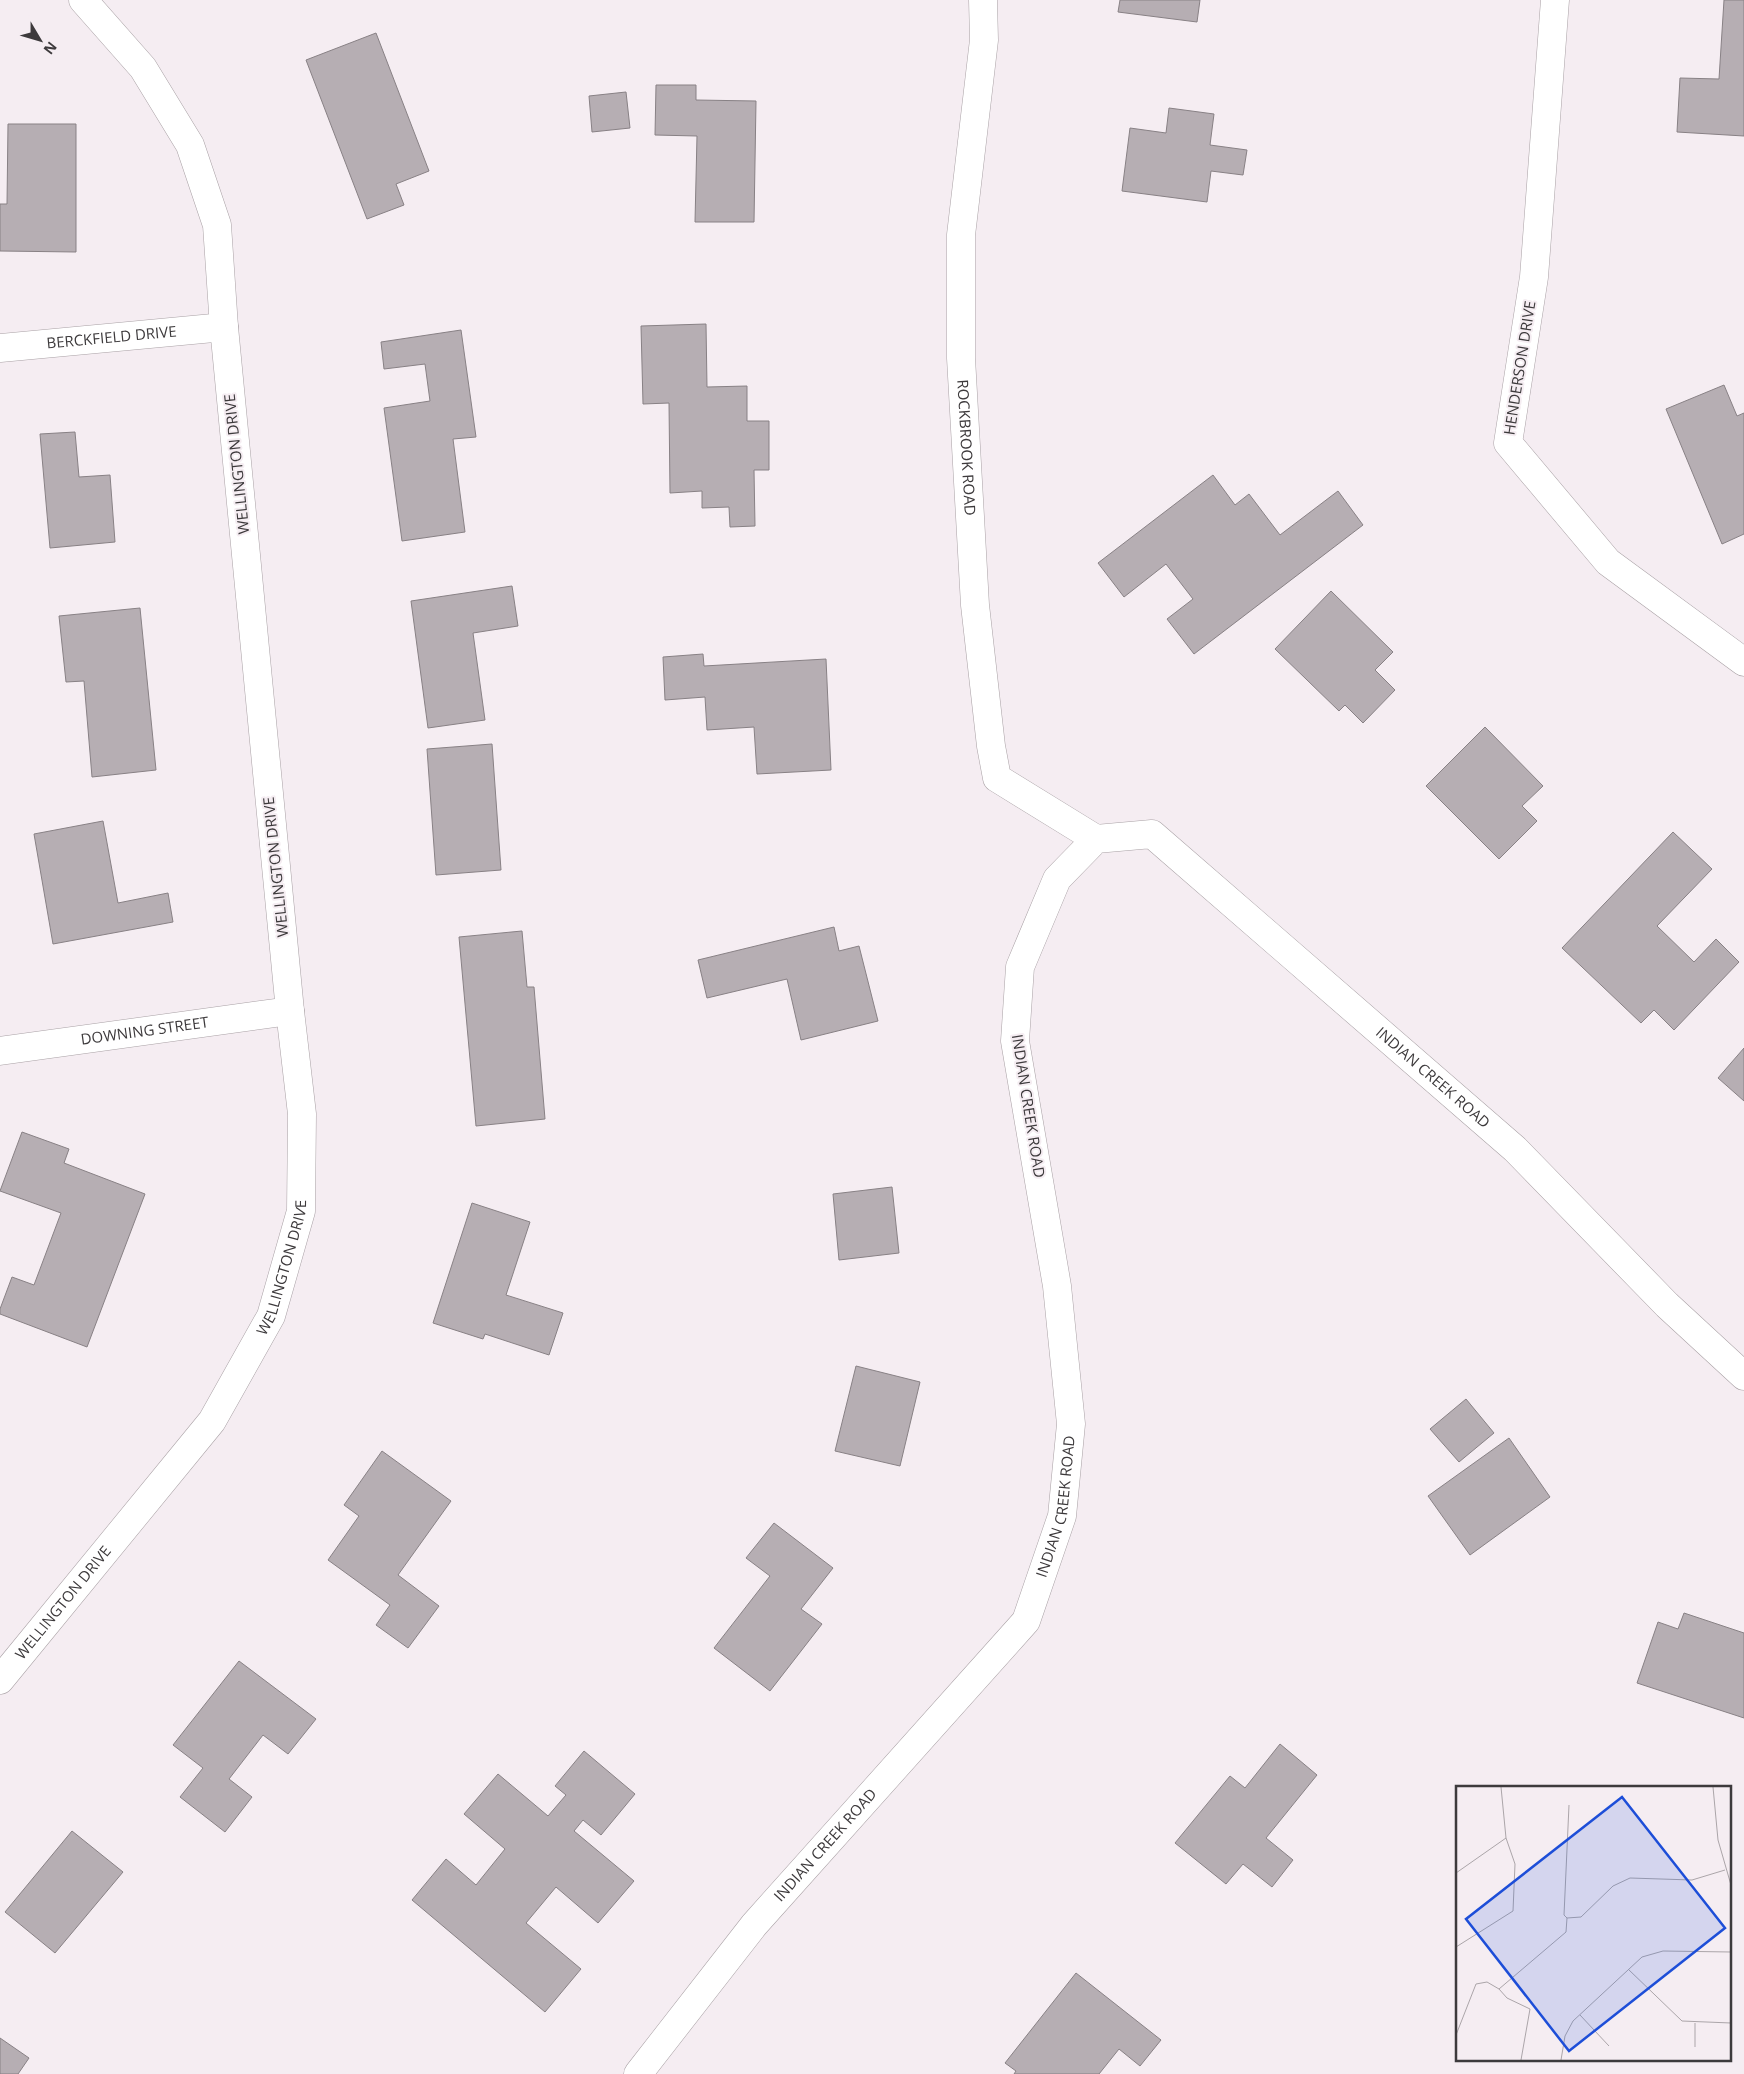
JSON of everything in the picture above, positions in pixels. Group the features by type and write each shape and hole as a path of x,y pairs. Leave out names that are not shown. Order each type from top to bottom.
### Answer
{"street":[{"name":"WELLINGTON DRIVE","path":"0,1680 212,1421 271,1316 301,1211 302,1114 290,1012 224,327 217,225 190,145 143,68 84,0"},
{"name":"ROCKBROOK ROAD","path":"984,0 984,40 961,235 961,358 975,605 991,746 996,778 1096,839"},
{"name":"HENDERSON DRIVE","path":"1555,0 1534,277 1508,443 1608,562 1744,662"},
{"name":"BERCKFIELD DRIVE","path":"0,348 224,327"},
{"name":"INDIAN CREEK ROAD","path":"638,2074 754,1925 1026,1621 1062,1516 1071,1424 1057,1286 1016,1042 1020,966 1057,879 1096,839 1152,834 1515,1149 1667,1305 1744,1376"},
{"name":"DOWNING STREET","path":"0,1051 290,1012"}],"building":[{"path":"1120,0 1200,0 1197,22 1118,12"},
{"path":"1724,0 1744,0 1744,136 1677,132 1680,78 1719,79"},
{"path":"376,33 429,171 396,184 404,205 367,219 306,60"},
{"path":"656,85 696,85 696,100 756,101 754,222 695,222 697,136 655,135"},
{"path":"626,92 630,128 592,132 589,96"},
{"path":"1169,108 1214,114 1210,145 1247,150 1243,175 1211,171 1207,202 1122,191 1130,128 1166,133"},
{"path":"8,124 76,124 76,252 0,251 0,204 7,204"},
{"path":"706,324 707,387 747,386 747,421 769,421 769,470 754,470 755,526 730,527 729,507 702,508 702,491 670,493 669,403 643,404 641,326"},
{"path":"461,330 476,437 453,439 465,532 402,541 384,408 430,401 425,364 384,369 381,342"},
{"path":"1724,385 1737,416 1744,413 1744,534 1722,544 1666,409"},
{"path":"75,432 79,477 110,475 115,542 50,548 40,434"},
{"path":"1213,475 1235,505 1249,494 1280,535 1338,491 1363,525 1194,654 1167,619 1193,599 1166,564 1124,597 1098,563"},
{"path":"512,586 518,626 473,633 485,720 428,728 411,601"},
{"path":"1331,591 1393,652 1375,670 1395,690 1363,723 1345,705 1339,711 1275,649"},
{"path":"140,608 156,770 92,777 84,681 66,682 59,616"},
{"path":"703,654 704,666 826,659 831,770 757,774 754,727 707,730 705,697 665,700 663,657"},
{"path":"1485,727 1543,786 1522,806 1537,821 1499,859 1426,786"},
{"path":"492,744 501,870 436,875 427,749"},
{"path":"103,821 118,903 168,893 173,922 53,944 34,834"},
{"path":"1673,832 1712,869 1657,926 1694,962 1716,939 1739,962 1674,1030 1654,1010 1641,1023 1562,948"},
{"path":"834,927 839,951 859,946 878,1021 801,1040 787,979 707,998 698,960"},
{"path":"522,931 527,987 534,987 545,1119 476,1126 459,937"},
{"path":"1744,1048 1744,1101 1718,1078"},
{"path":"22,1132 69,1149 64,1163 145,1194 87,1347 0,1314 0,1309 12,1277 34,1285 61,1213 0,1191"},
{"path":"892,1187 899,1253 839,1260 833,1194"},
{"path":"472,1203 530,1222 506,1295 563,1313 549,1355 485,1334 483,1339 433,1323"},
{"path":"856,1366 920,1382 900,1466 835,1451"},
{"path":"1466,1399 1494,1433 1459,1462 1430,1429"},
{"path":"1509,1438 1550,1497 1470,1555 1428,1496"},
{"path":"382,1451 451,1501 398,1575 439,1606 408,1648 376,1625 390,1605 328,1560 359,1516 344,1505"},
{"path":"774,1523 833,1568 801,1609 822,1624 770,1691 714,1648 770,1576 746,1558"},
{"path":"1684,1613 1744,1633 1744,1718 1637,1683 1658,1622 1678,1629"},
{"path":"239,1661 316,1719 288,1754 263,1735 229,1779 252,1797 225,1832 180,1797 203,1768 173,1745"},
{"path":"1280,1744 1317,1775 1266,1838 1293,1860 1272,1887 1243,1864 1226,1884 1175,1843 1230,1776 1245,1788"},
{"path":"584,1751 635,1794 601,1835 583,1820 574,1831 634,1881 598,1923 556,1887 526,1923 581,1969 545,2012 412,1900 446,1859 476,1885 505,1849 464,1814 498,1774 548,1816 566,1795 555,1786"},
{"path":"72,1831 123,1872 55,1953 5,1912"},
{"path":"1076,1973 1161,2040 1140,2066 1119,2049 1099,2074 1014,2074 1016,2071 1005,2063"},
{"path":"0,2038 29,2058 18,2074 0,2074"}]}
